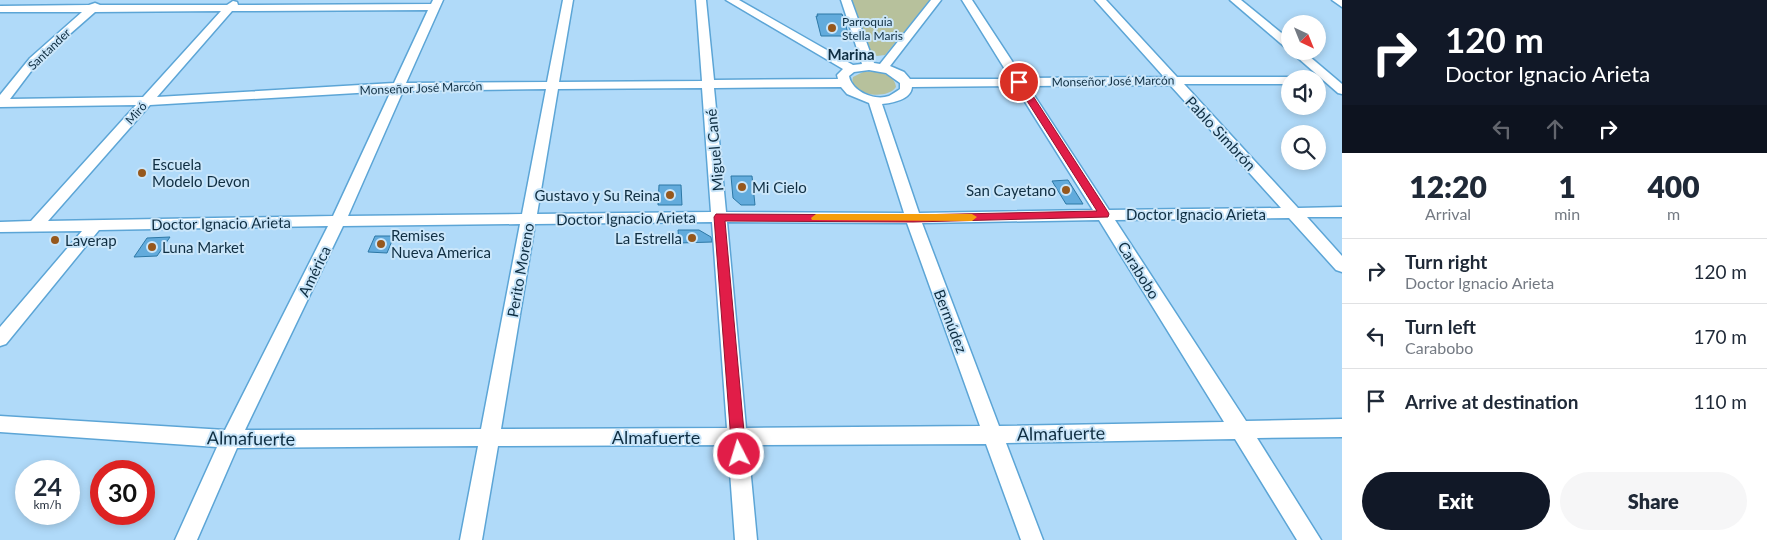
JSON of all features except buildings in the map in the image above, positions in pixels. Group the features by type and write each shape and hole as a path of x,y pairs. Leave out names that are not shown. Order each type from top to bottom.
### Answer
{"street":[{"name":"Santander","path":"0,103 34,60 102,0"},
{"name":"Perito Moreno","path":"471,540 568,0"},
{"name":"Miguel Cané","path":"701,0 746,540"},
{"path":"731,0 851,69 875,66 899,75 906,83 906,90 894,98 874,100 852,93 843,83 844,76 851,69"},
{"path":"846,0 875,66"},
{"path":"875,66 936,0"},
{"name":"Carabobo","path":"967,0 1310,540"},
{"name":"Pablo Simbrón","path":"1100,0 1342,266"},
{"path":"1235,0 1281,38"},
{"path":"1337,0 1342,4"},
{"path":"0,9 92,9 233,4 436,3"},
{"name":"América","path":"186,540 231,439 338,221 436,3"},
{"name":"Miró","path":"35,226 233,4"},
{"path":"1305,60 1314,70"},
{"path":"1326,79 1342,79"},
{"name":"Monseñor José Marcón","path":"906,83 1281,80"},
{"path":"1326,81 1342,90"},
{"name":"Monseñor José Marcón","path":"0,103 147,102 398,87 843,83"},
{"name":"Bermúdez","path":"874,100 913,218 1032,540"},
{"name":"Doctor Ignacio Arieta","path":"0,227 338,221 720,217 913,218 1342,212"},
{"path":"0,339 96,226"},
{"name":"Almafuerte","path":"0,424 231,439 994,435 1342,428"}],"green space":[{"path":"851,0 930,0 885,55 877,56 868,51"},
{"path":"863,72 878,72 888,75 892,78 896,87 885,94 877,95 862,92 853,83 853,77"}],"slow traffic":[{"path":"816,218 972,217"}],"place":[{"name":"Parroquia Stella Maris","path":"832,28"},
{"name":"Escuela Modelo Devon","path":"142,173"},
{"name":"Mi Cielo","path":"742,187"},
{"name":"San Cayetano","path":"1066,190"},
{"name":"Gustavo y Su Reina","path":"670,195"},
{"name":"La Estrella","path":"692,238"},
{"name":"Laverap","path":"55,240"},
{"name":"Remises Nueva America","path":"381,244"},
{"name":"Luna Market","path":"152,247"}],"district":[{"name":"Marina","path":"851,54"}],"route":[{"path":"739,454 720,217 913,218 1104,214 1019,82"}]}
